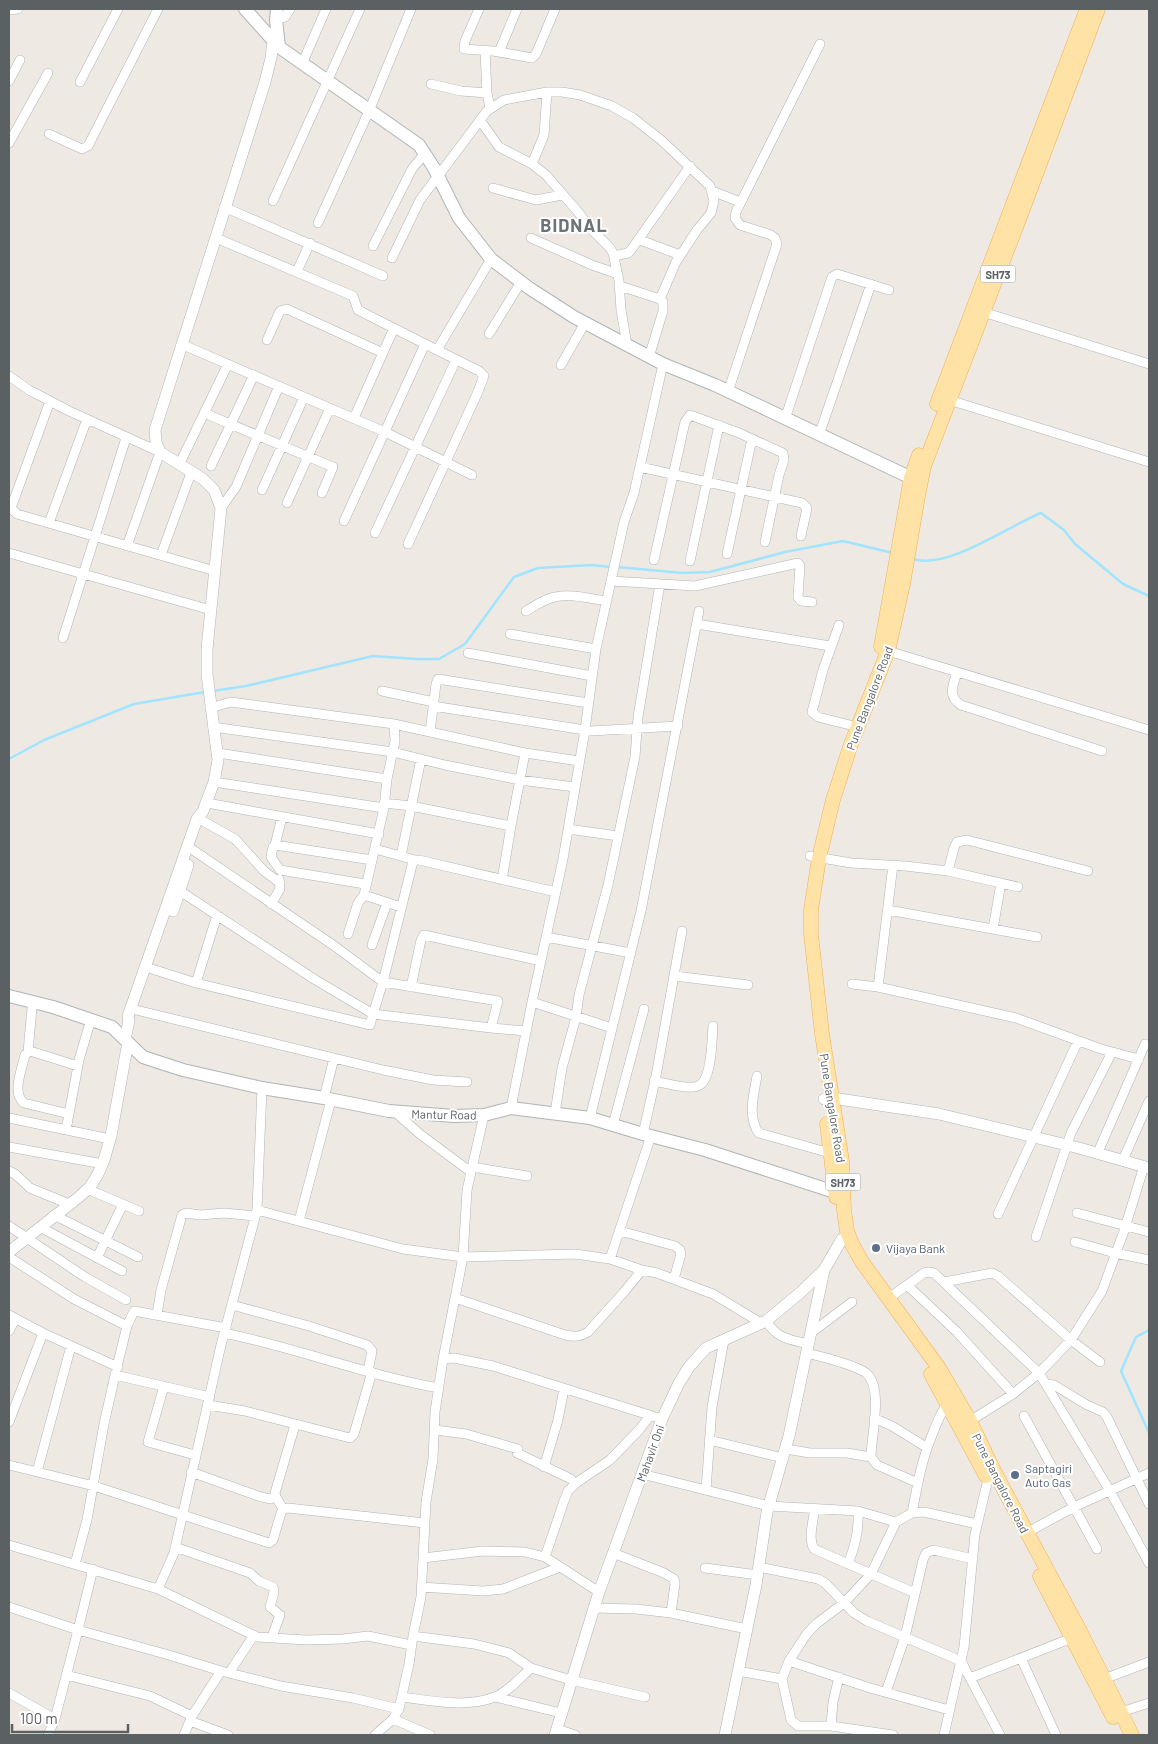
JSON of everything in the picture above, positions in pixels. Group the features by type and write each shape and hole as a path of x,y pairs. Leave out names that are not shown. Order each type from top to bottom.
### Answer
{"main road":[{"path":"245,9 276,44 419,145 459,218 491,259 521,282 585,323 663,364 728,392 916,480"},
{"name":"SH73","path":"900,571 916,480 938,402 1087,9"},
{"name":"SH73","path":"916,480 949,400 1098,9"},
{"path":"276,14 276,44"},
{"name":"Pune Bangalore Road","path":"836,777 850,725 861,709 888,651 895,625 900,571"},
{"name":"Pune Bangalore Road","path":"900,571 880,650 851,744 823,803 802,915 828,1098 842,1161 847,1232 874,1284 927,1365 948,1403 1122,1735"},
{"name":"Mantur Road","path":"9,996 53,1007 112,1027 143,1057 183,1070 262,1088 395,1112 454,1116 484,1115 511,1108 590,1118 705,1150 835,1192"},
{"name":"Mantur Road","path":"9,1002 123,1038"},
{"name":"Pune Bangalore Road","path":"828,1098 830,1153 842,1240 859,1271 889,1298 938,1368 970,1421 995,1473 1080,1631 1132,1735"}],"street":[{"path":"9,10 18,9"},
{"path":"80,82 118,9"},
{"path":"49,134 82,148 88,146 158,9"},
{"path":"276,14 285,17 290,9"},
{"path":"302,64 326,9"},
{"path":"272,201 360,9"},
{"path":"318,223 369,111 411,9"},
{"path":"479,9 464,48 466,50 499,52 528,58 534,57 555,9"},
{"path":"499,52 516,9"},
{"path":"127,546 160,452 156,442 155,430 276,44"},
{"path":"728,392 777,244 775,238 740,225 737,222 736,212 820,44"},
{"path":"484,51 490,108"},
{"path":"9,80 15,64"},
{"path":"10,137 48,73"},
{"path":"431,84 461,91 487,93"},
{"path":"532,164 544,135 547,92"},
{"path":"392,258 414,210 490,108 504,100 547,92 580,95 612,106 640,124 690,166 710,186 712,191 714,201 711,214 696,230 680,255 660,299"},
{"path":"480,120 499,147 532,164 546,175 590,228 610,248 618,274 621,310 627,345"},
{"path":"373,246 412,169 425,153"},
{"path":"614,256 628,253 640,240 690,166"},
{"path":"493,188 536,200 562,195"},
{"path":"712,191 740,202"},
{"path":"224,207 383,276"},
{"path":"216,238 353,296 358,310 480,371 484,376 408,544"},
{"path":"531,238 592,265 618,274"},
{"path":"640,240 680,255"},
{"path":"297,271 310,243"},
{"path":"436,350 491,259"},
{"path":"785,419 832,277 837,274 889,290"},
{"path":"489,334 521,282"},
{"path":"819,435 871,284"},
{"path":"620,286 660,299 664,306 650,357"},
{"path":"267,340 280,311 287,309 383,352"},
{"path":"983,312 1149,364"},
{"path":"561,366 585,323"},
{"path":"354,418 394,328"},
{"path":"181,344 354,418 472,475"},
{"path":"344,521 424,344"},
{"path":"375,533 456,360"},
{"path":"178,465 228,364"},
{"path":"511,1108 568,829 585,730 596,649 624,522 640,467 663,364"},
{"path":"211,466 254,375"},
{"path":"9,376 29,390 50,401 126,438 160,452 203,479 214,490 221,508 207,649 210,706 218,753 214,782 180,891 152,969 123,1038 110,1139 103,1164 87,1190 9,1252"},
{"path":"221,508 236,487 280,386"},
{"path":"262,490 304,397"},
{"path":"949,400 1149,462"},
{"path":"50,401 12,508 17,514 215,571"},
{"path":"287,503 330,408"},
{"path":"204,413 333,467 322,493"},
{"path":"654,560 684,422 688,416 692,415 752,439 781,452 784,456 765,542"},
{"path":"49,523 87,419"},
{"path":"690,561 719,425"},
{"path":"63,638 126,438"},
{"path":"726,554 752,439"},
{"path":"640,467 774,496 805,505 807,512 801,536"},
{"path":"161,556 192,473"},
{"path":"9,552 211,610"},
{"path":"612,577 660,584 695,586 798,562 800,566 798,597 801,601 812,602"},
{"path":"555,1113 562,1068 608,885 634,757 660,584"},
{"path":"526,611 548,599 563,595 607,601"},
{"path":"590,1118 643,902 699,611"},
{"path":"697,624 830,646"},
{"path":"839,625 830,646 812,712 818,717 850,725"},
{"path":"510,634 596,649"},
{"path":"888,651 1149,730"},
{"path":"468,653 592,676"},
{"path":"957,672 952,696 961,705 1102,751"},
{"path":"430,732 437,681 441,679 588,703"},
{"path":"382,691 433,704 585,730 678,726"},
{"path":"210,706 231,702 394,724 525,752 579,761"},
{"path":"348,934 358,903 364,895 365,884 379,834 395,741 394,724"},
{"path":"213,727 393,752 520,780 575,787"},
{"path":"502,880 525,752"},
{"path":"218,753 387,779"},
{"path":"401,856 421,759"},
{"path":"214,782 384,806 411,806 511,826"},
{"path":"204,812 235,839 264,871 280,883"},
{"path":"130,1022 128,1016 182,858 197,818 204,812 282,817 379,834"},
{"path":"271,904 280,889 280,870 271,857 282,817"},
{"path":"568,829 618,836"},
{"path":"948,871 957,842 967,840 1088,871"},
{"path":"275,845 372,860"},
{"path":"375,849 556,892"},
{"path":"193,850 333,945 383,982 498,1001 491,1028"},
{"path":"814,857 851,863 948,871 1018,887"},
{"path":"152,969 196,984 370,1024 383,982 412,865 415,860"},
{"path":"878,988 893,865"},
{"path":"280,870 365,884"},
{"path":"993,929 1001,883"},
{"path":"180,891 314,979 373,1014 526,1031"},
{"path":"364,895 401,908"},
{"path":"372,945 387,903"},
{"path":"888,910 1037,937"},
{"path":"196,984 217,915"},
{"path":"610,1260 647,1135 654,1081 682,931"},
{"path":"411,987 424,934 541,961"},
{"path":"546,937 631,953"},
{"path":"675,976 748,985"},
{"path":"852,984 1016,1018 1078,1041 1139,1059"},
{"path":"532,1002 612,1028"},
{"path":"32,1008 28,1052 24,1059 18,1090 21,1101 27,1105 69,1114"},
{"path":"613,1125 644,1009"},
{"path":"136,1010 383,1070 433,1080 467,1082"},
{"path":"66,1130 78,1066 89,1026"},
{"path":"654,1081 691,1087 698,1086 704,1082 710,1061 713,1026"},
{"path":"998,1214 1078,1041"},
{"path":"1098,1152 1146,1044"},
{"path":"28,1052 33,1051 78,1066"},
{"path":"1036,1237 1066,1145 1112,1052"},
{"path":"299,1221 327,1099 334,1058"},
{"path":"756,1076 752,1115 753,1123 759,1133 830,1153"},
{"path":"158,1589 175,1547 225,1331 256,1213 262,1088"},
{"path":"828,1098 939,1114 1098,1152 1146,1167 1102,1291 1071,1340 1039,1373 1013,1394 970,1421"},
{"path":"1123,1160 1149,1101"},
{"path":"395,1112 421,1135 472,1169 527,1176"},
{"path":"375,1735 393,1719 399,1709 410,1664 421,1588 426,1502 434,1459 434,1430 439,1388 463,1257 467,1190 484,1115"},
{"path":"9,1118 110,1139"},
{"path":"9,1148 103,1164"},
{"path":"9,1171 30,1188 69,1204"},
{"path":"87,1190 139,1211"},
{"path":"98,1258 123,1204"},
{"path":"157,1315 161,1290 182,1215 186,1213 200,1215 256,1213 299,1221 403,1249 463,1257 575,1254 610,1260 674,1279 713,1294 763,1322 780,1336 809,1343 866,1373 871,1379 874,1388 871,1457"},
{"path":"1077,1213 1149,1232"},
{"path":"54,1215 138,1257"},
{"path":"9,1226 85,1277 126,1300"},
{"path":"40,1227 122,1271"},
{"path":"620,1231 668,1244 680,1250 681,1254 674,1279"},
{"name":"Mahavir Oni","path":"556,1732 593,1608 662,1419 679,1383 689,1367 706,1348 763,1322 801,1292 824,1270 842,1240"},
{"path":"1075,1242 1114,1254 1149,1260"},
{"path":"9,1257 74,1298 127,1326"},
{"path":"455,1298 564,1335 581,1336 588,1332 642,1270"},
{"path":"725,1735 747,1629 769,1506 784,1453 824,1270"},
{"path":"889,1298 924,1273 934,1273 1039,1373 1110,1491 1149,1563"},
{"path":"944,1282 992,1273 998,1276 1071,1340 1100,1362"},
{"path":"907,1285 957,1332 1013,1394"},
{"path":"809,1343 852,1302"},
{"path":"9,1331 12,1317 117,1371 209,1401 342,1437 353,1437 370,1371 372,1351 367,1346 309,1326 232,1305"},
{"path":"75,1564 87,1520 104,1424 127,1326 134,1311 225,1331 407,1382 439,1388"},
{"path":"9,1422 43,1333"},
{"path":"706,1490 712,1407 724,1340"},
{"path":"37,1472 71,1346"},
{"path":"443,1359 454,1358 492,1366 662,1419"},
{"path":"1046,1384 1054,1384 1087,1405 1103,1412 1111,1423 1149,1504"},
{"path":"164,1386 148,1442 195,1455"},
{"path":"544,1466 558,1420 564,1389"},
{"path":"912,1513 926,1447 943,1408 948,1403"},
{"path":"545,1557 568,1491 576,1483 610,1460 650,1416"},
{"path":"1024,1416 1097,1549"},
{"path":"874,1418 892,1426 926,1447"},
{"path":"284,1509 276,1497 276,1493 295,1424"},
{"path":"434,1430 466,1434 517,1451 571,1479"},
{"path":"709,1440 784,1453 847,1454 871,1457 878,1465 918,1483"},
{"path":"9,1466 94,1486 270,1543 274,1540 284,1509"},
{"path":"191,1472 258,1496 270,1499 276,1497"},
{"path":"1026,1533 1149,1473"},
{"path":"642,1474 769,1506 858,1511 896,1522"},
{"path":"944,1735 964,1647 978,1524 988,1479"},
{"path":"284,1509 425,1522"},
{"path":"815,1509 812,1545 820,1553 915,1593"},
{"path":"848,1564 857,1542 859,1529 858,1511"},
{"path":"893,1735 831,1726 798,1731 791,1720 782,1679 790,1661 806,1635 816,1624 844,1603 870,1574 896,1522 912,1513 924,1512 978,1524"},
{"path":"9,1545 158,1589 254,1636 306,1640 368,1636 474,1644 509,1653 531,1668 645,1698"},
{"path":"175,1547 250,1573 259,1581 274,1587 270,1607 280,1615 272,1637"},
{"path":"886,1692 905,1637 926,1553 934,1550 973,1559"},
{"path":"423,1558 483,1551 525,1552 545,1557 599,1592"},
{"path":"613,1553 664,1573 674,1579 675,1584 670,1613"},
{"path":"421,1588 503,1589 560,1568"},
{"path":"705,1568 758,1571 818,1579 831,1587 854,1613 867,1621 961,1661 1000,1735"},
{"path":"48,1735 55,1719 93,1569"},
{"path":"9,1608 225,1672 281,1686 352,1698 399,1709"},
{"path":"593,1608 636,1609 670,1613 747,1629"},
{"path":"184,1735 191,1718 254,1636"},
{"path":"970,1678 1072,1638"},
{"path":"1021,1658 1056,1735"},
{"path":"790,1661 949,1710"},
{"path":"1104,1679 1149,1662"},
{"path":"402,1697 446,1703 476,1701 495,1697 508,1689 531,1668"},
{"path":"738,1672 782,1679"},
{"path":"66,1676 150,1696 228,1735"},
{"path":"831,1726 833,1702 839,1677"},
{"path":"9,1693 55,1719"},
{"path":"495,1697 561,1713"},
{"path":"1121,1712 1149,1703"},
{"path":"393,1719 430,1735"},
{"path":"556,1732 576,1735"}],"waterway":[{"path":"913,559 927,561 960,553 1041,513 1064,530 1075,544 1123,584 1149,596"},
{"path":"617,567 683,573 710,572 785,552 843,541 893,553"},
{"path":"213,691 246,686 373,656 439,659 465,644 514,577 538,568 592,565 611,567"},
{"path":"9,759 44,740 134,704 205,692"},
{"path":"1149,1330 1136,1337 1121,1371 1149,1433"}],"place":[{"name":"Vijaya Bank","path":"876,1248"},
{"name":"Saptagiri Auto Gas","path":"1015,1475"}],"district":[{"name":"BIDNAL","path":"574,225"}]}
